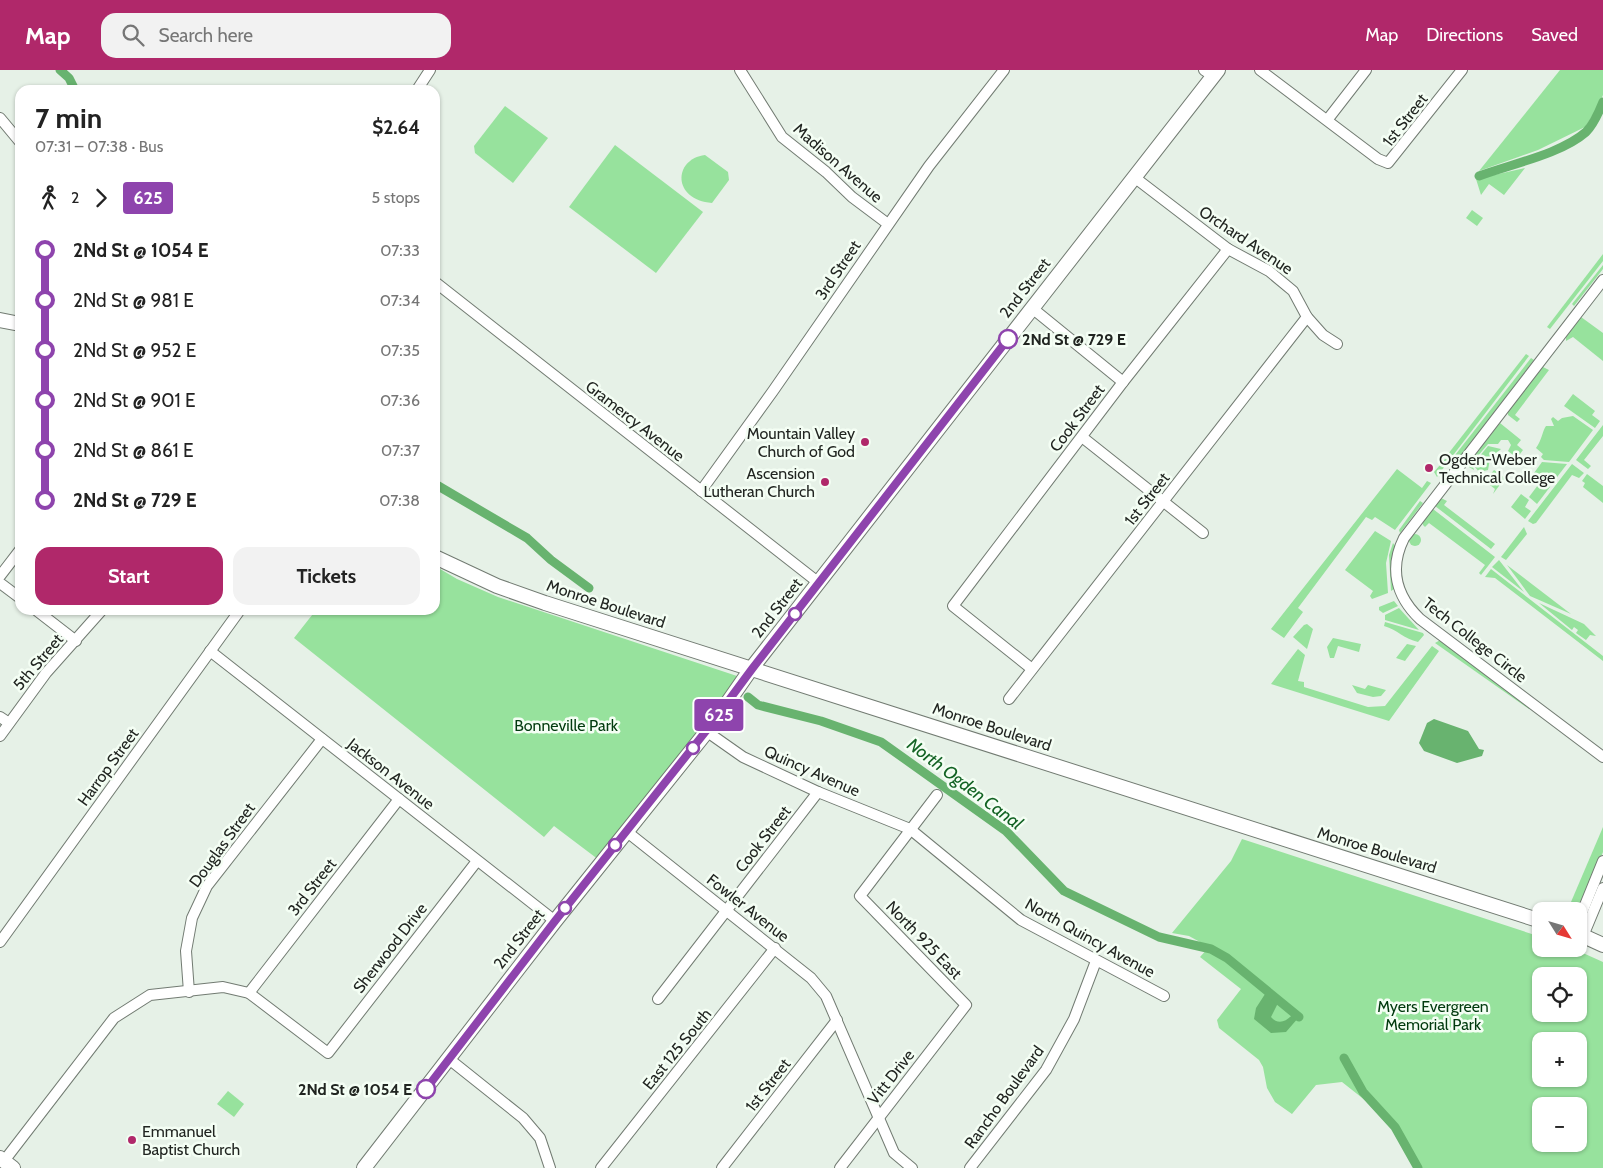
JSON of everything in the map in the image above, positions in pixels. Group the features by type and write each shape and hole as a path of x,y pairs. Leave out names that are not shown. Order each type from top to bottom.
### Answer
{"main road":[{"name":"2nd Street","path":"364,1168 555,921 706,731 752,669 1134,177 1212,72"},
{"path":"0,320 15,323"},
{"name":"Monroe Boulevard","path":"440,559 522,595 1532,918"},
{"path":"1588,938 1603,945"}],"street":[{"path":"420,85 430,70"},
{"name":"Madison Avenue","path":"740,70 782,137 826,172 852,197 888,224"},
{"name":"3rd Street","path":"702,490 773,392 929,166 1004,70"},
{"path":"1260,70 1328,119 1366,70"},
{"name":"1st Street","path":"1328,119 1378,159 1388,164 1462,70"},
{"path":"0,118 15,136"},
{"name":"Orchard Avenue","path":"1134,177 1228,249 1269,271 1293,291 1307,317 1323,335 1337,344"},
{"name":"Cook Street","path":"1032,669 953,606 1123,382 1228,249"},
{"name":"Tech College Circle","path":"1603,280 1404,538 1399,548 1395,568 1401,597 1420,619 1603,757"},
{"name":"Gramercy Avenue","path":"440,286 819,583"},
{"path":"1032,308 1123,382"},
{"name":"1st Street","path":"1008,699 1164,503 1307,317"},
{"path":"1082,437 1203,533"},
{"path":"0,576 15,556"},
{"path":"0,583 15,594"},
{"path":"42,615 76,641"},
{"name":"5th Street","path":"0,736 46,673 98,615"},
{"name":"Harrop Street","path":"0,942 236,615"},
{"name":"Jackson Avenue","path":"210,651 555,921"},
{"path":"0,716 9,723"},
{"name":"Quincy Avenue","path":"706,731 743,757 818,792 910,829"},
{"name":"Douglas Street","path":"190,992 186,951 192,918 207,886 322,739"},
{"name":"Cook Street","path":"658,999 818,792"},
{"path":"910,829 937,795"},
{"name":"3rd Street","path":"249,993 399,799"},
{"name":"North 925 East","path":"910,829 860,896 966,1005"},
{"name":"North Quincy Avenue","path":"910,829 1021,920 1164,996"},
{"name":"Fowler Avenue","path":"626,831 811,978 826,996 880,1116 894,1153 912,1168"},
{"name":"Sherwood Drive","path":"249,993 328,1053 477,861"},
{"path":"1586,902 1603,861"},
{"path":"1588,920 1603,888"},
{"name":"East 125 South","path":"602,1168 775,948"},
{"name":"Rancho Boulevard","path":"970,1168 1046,1070 1074,1019 1096,961"},
{"path":"6,1162 114,1018 150,995 223,987 249,993"},
{"name":"Vitt Drive","path":"840,1168 966,1005"},
{"name":"1st Street","path":"722,1168 837,1020"},
{"path":"449,1060 523,1118 540,1138 550,1168"}],"green space":[{"path":"1560,70 1603,70 1603,95 1598,107 1585,127 1538,150 1479,171"},
{"path":"505,106 548,138 513,183 475,153 474,146"},
{"path":"615,145 703,212 656,273 569,207"},
{"path":"705,155 728,172 729,180 712,203 699,200 690,195 684,188 682,179 683,171 687,164 694,158"},
{"path":"1525,168 1504,195 1489,184 1481,195 1476,179"},
{"path":"1472,210 1483,218 1477,226 1466,218"},
{"path":"1603,254 1603,261 1550,329 1547,327"},
{"path":"1603,265 1603,269 1574,306 1572,304"},
{"path":"1581,317 1603,333 1603,361 1573,337 1566,341 1566,337"},
{"path":"1526,354 1529,356 1451,458 1448,454"},
{"path":"1531,358 1534,360 1457,461 1452,459"},
{"path":"1543,367 1549,370 1515,415 1520,419 1517,422 1508,415 1508,411"},
{"path":"1573,394 1595,411 1592,415 1600,421 1595,428 1564,406"},
{"path":"1573,416 1593,430 1569,462 1544,460 1541,457 1543,454 1536,448 1546,426 1554,426 1551,419 1553,417 1558,421 1562,418"},
{"path":"1500,423 1521,440 1517,445 1523,450 1517,458 1508,451 1511,445 1508,440 1501,440 1498,444 1488,444 1472,463 1474,470 1469,467 1469,462"},
{"path":"1603,425 1603,436 1584,460 1591,466 1588,469 1576,460"},
{"path":"1488,446 1501,449 1490,459 1488,470 1479,472 1474,463"},
{"path":"1445,459 1450,459 1437,477 1434,472"},
{"path":"1542,462 1567,464 1551,485 1534,473"},
{"path":"1572,464 1584,473 1579,478 1572,475 1536,523 1533,524 1528,521"},
{"path":"1397,469 1422,488 1427,481 1431,483 1395,530 1375,517 1372,520 1366,517 1298,608 1303,612 1284,638 1271,629"},
{"path":"1494,470 1505,478 1493,494 1495,489 1485,481"},
{"path":"1587,474 1603,486 1603,503 1583,487 1585,483 1582,481"},
{"path":"1541,481 1550,487 1537,504 1529,497"},
{"path":"1521,494 1529,500 1525,507 1531,511 1525,519 1511,507"},
{"path":"1441,498 1447,501 1444,505 1495,544 1491,549 1435,506"},
{"path":"1420,501 1423,503 1400,533 1399,530"},
{"path":"1433,509 1495,557 1481,575 1479,573 1485,565 1429,523 1425,527 1423,525 1422,522"},
{"path":"1524,527 1527,534 1506,560 1501,557"},
{"path":"1375,531 1391,541 1386,563 1388,593 1372,599 1370,596 1373,591 1345,570"},
{"path":"1413,534 1417,534 1421,540 1417,546 1413,546 1409,542 1409,538"},
{"path":"1393,543 1395,546 1392,561 1394,589 1391,591 1389,555"},
{"path":"1499,560 1524,592 1492,567"},
{"path":"1507,565 1571,614 1530,596"},
{"name":"Bonneville Park","path":"440,569 457,579 498,597 743,678 599,860 554,826 544,837 294,638 312,615 440,615"},
{"path":"1491,569 1603,656 1603,661 1495,578 1485,577"},
{"path":"1394,601 1398,606 1383,613 1379,610 1379,607"},
{"path":"1539,603 1584,624 1596,636 1590,635 1586,640 1576,633 1578,630 1574,627 1572,630"},
{"path":"1399,608 1419,630 1385,620 1385,615"},
{"path":"1385,622 1423,633 1424,635 1418,642 1413,641 1384,626"},
{"path":"1307,624 1313,629 1307,649 1293,637"},
{"path":"1333,638 1361,644 1359,652 1338,646 1334,658 1330,658 1327,647"},
{"path":"1442,639 1530,705 1529,709 1435,643"},
{"path":"1407,644 1416,646 1405,661 1396,658"},
{"path":"1432,646 1439,651 1389,721 1271,684 1298,649 1305,655 1298,681 1304,682 1304,687 1368,707 1385,706"},
{"path":"1352,685 1365,689 1368,685 1386,690 1381,696 1373,697 1357,693"},
{"path":"1603,827 1603,852 1583,902 1571,902"},
{"name":"Myers Evergreen Memorial Park","path":"1242,839 1532,934 1532,958 1588,958 1588,955 1603,962 1603,1168 1414,1168 1396,1134 1366,1101 1342,1082 1316,1085 1292,1114 1275,1102 1267,1088 1263,1067 1259,1060 1219,1028 1217,1020 1241,989 1200,957 1209,947 1189,936 1172,933 1231,861"},
{"path":"228,1091 244,1104 234,1117 217,1104"}],"shaded area":[{"path":"1434,719 1468,731 1479,749 1484,750 1482,756 1457,763 1424,751 1419,743 1427,723"},
{"path":"1267,991 1279,1001 1271,1017 1274,1020 1283,1021 1294,1013 1299,1017 1286,1032 1271,1033 1254,1019 1256,1008"}],"waterway":[{"name":"North Ogden Canal","path":"60,70 69,78 72,85"},
{"path":"1479,176 1535,158 1576,140 1591,125 1603,102"},
{"name":"North Ogden Canal","path":"440,487 527,538 551,560 589,588"},
{"name":"North Ogden Canal","path":"748,697 758,705 821,721 881,742 1006,831 1064,891 1159,937 1211,949 1227,958 1299,1017"},
{"name":"North Ogden Canal","path":"1344,1058 1363,1092 1395,1127 1418,1168"}],"bus line":[{"name":"625","path":"426,1089 555,921 706,731 914,458 1008,339"}],"place":[{"name":"2Nd St @ 729 E","path":"1008,339"},
{"name":"Mountain Valley Church of God","path":"865,442"},
{"name":"Ogden-Weber Technical College","path":"1429,468"},
{"name":"Ascension Lutheran Church","path":"825,482"},
{"name":"2Nd St @ 1054 E","path":"426,1089"},
{"name":"Emmanuel Baptist Church","path":"132,1140"}]}
